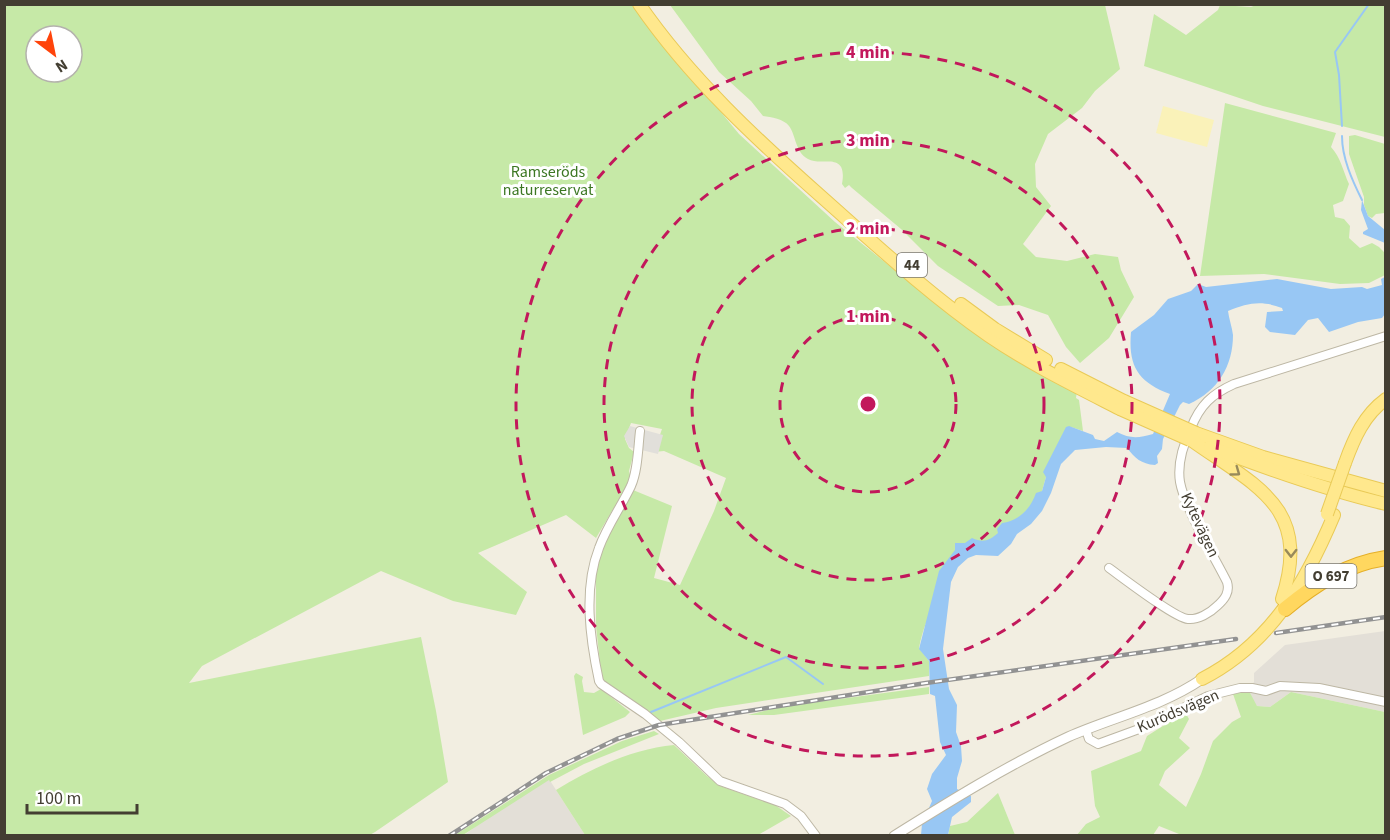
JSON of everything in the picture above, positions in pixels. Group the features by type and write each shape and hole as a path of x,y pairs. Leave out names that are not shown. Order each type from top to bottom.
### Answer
{"highway":[{"name":"O 697","path":"1284,604 1333,575 1386,558"}],"main road":[{"name":"44","path":"639,4 669,44 719,100 789,168 920,282 989,336 1060,378 1257,465 1386,504"},
{"name":"44","path":"648,4 699,66 760,129 925,277 994,329 1122,405"},
{"name":"O 697","path":"1202,679 1219,671 1244,651 1284,604 1330,515 1360,428 1386,399"},
{"path":"1349,463 1365,435 1386,410"},
{"name":"44","path":"1194,437 1368,487 1386,489"},
{"path":"1194,437 1271,500 1284,518 1291,537 1292,556 1284,604"}],"street":[{"name":"Kytevägen","path":"1109,568 1178,616 1195,618 1215,608 1225,598 1229,589 1180,483 1183,448 1197,413 1218,391 1234,384 1386,336"},
{"path":"640,431 631,485 598,548 592,571 590,597 592,634 599,681 679,742 720,781 785,804 801,816 816,836"},
{"name":"O 697","path":"894,836 1031,756 1086,730 1149,707 1202,679"},
{"name":"Kurödsvägen","path":"1086,730 1092,742 1098,744 1139,729 1208,696 1240,688 1252,687 1266,692 1280,686 1319,688 1386,702"}],"shaded area":[{"path":"630,426 663,435 658,454 629,447 624,436"},
{"path":"1385,631 1385,712 1291,692 1270,707 1257,706 1253,701 1249,691 1254,682 1254,673 1285,645"},
{"path":"549,779 585,835 463,836 483,821"}],"green space":[{"name":"Ramseröds naturreservat","path":"5,5 637,5 654,31 739,134 835,222 927,296 1077,391 1076,398 1079,400 1083,431 1071,427 1046,477 1042,491 1028,509 996,540 967,549 938,597 922,634 919,648 929,661 929,676 716,708 660,721 605,685 602,681 596,626 596,567 616,517 633,490 672,506 654,578 680,585 714,511 726,478 664,451 654,452 662,429 631,423 625,439 629,448 634,452 629,471 631,479 596,538 566,515 478,553 527,592 516,615 453,601 381,571 202,666 189,683 421,637 448,782 368,836 5,836"},
{"path":"670,5 1105,5 1120,69 1095,91 1082,108 1048,134 1035,164 1036,187 1051,206 1023,244 1036,257 1067,261 1095,254 1118,257 1121,270 1134,297 1109,338 1080,363 1066,347 1048,315 1019,305 998,306 938,266 901,229 849,185 845,188 842,184 843,173 837,163 813,161 804,156 789,126 781,120 763,116 751,101 719,72"},
{"path":"1220,5 1251,7 1256,5 1385,5 1385,137 1263,106 1144,66 1154,14 1186,35 1218,10"},
{"path":"1225,103 1336,133 1331,147 1340,160 1349,184 1343,201 1333,205 1335,217 1344,219 1350,226 1349,238 1360,248 1372,243 1385,253 1385,275 1369,283 1340,284 1264,274 1200,276"},
{"path":"1355,135 1385,144 1385,213 1376,214 1372,218 1368,216 1364,205 1364,197 1349,154 1349,136"},
{"path":"576,673 583,677 584,692 594,693 601,689 630,712 625,717 583,735 574,676"},
{"path":"929,687 929,694 774,715 748,715 780,707"},
{"path":"1249,691 1257,706 1270,707 1291,692 1385,712 1385,835 1184,836 1159,826 1153,835 1076,836 1086,824 1100,817 1095,806 1091,771 1141,751 1147,736 1185,712 1189,719 1179,738 1190,748 1165,771 1159,785 1186,807 1213,741 1232,722 1241,717 1233,694"},
{"path":"654,731 659,734 584,764 550,782 549,780 463,835 455,835 549,775 622,741"},
{"path":"674,745 720,786 775,805 791,816 758,835 585,835 556,790 584,774 628,755"},
{"path":"998,793 1015,835 948,836 950,826 967,822"}],"sand":[{"path":"1163,106 1214,120 1207,147 1156,133"}],"water":[{"path":"1362,200 1368,216 1385,230 1385,243 1363,234 1368,229 1361,210"},
{"path":"1385,277 1385,314 1382,318 1358,322 1329,332 1318,318 1308,320 1295,335 1270,332 1265,327 1267,312 1283,311 1282,308 1268,304 1248,304 1228,311 1233,335 1227,367 1216,385 1208,392 1189,404 1183,402 1180,405 1163,439 1162,449 1157,456 1158,463 1155,465 1142,462 1127,448 1106,447 1075,450 1061,464 1042,511 1031,524 1017,534 1011,544 998,556 976,555 968,558 958,567 951,582 943,649 949,689 957,705 956,732 961,746 962,761 957,778 957,789 971,796 971,802 952,817 948,835 921,835 922,824 932,801 927,789 932,774 946,755 940,742 935,696 930,694 929,661 919,649 939,571 955,550 955,543 965,543 972,538 983,541 989,539 998,533 997,529 1002,523 1014,520 1024,513 1036,493 1042,491 1046,477 1043,472 1066,427 1069,426 1104,441 1117,432 1135,437 1153,434 1170,394 1150,384 1137,371 1131,354 1131,332 1154,315 1168,299 1191,291 1198,284 1206,287 1277,279 1331,289 1362,287 1367,289 1382,285 1381,279"}],"waterway":[{"path":"1342,126 1339,75 1335,52 1369,4"},
{"path":"1342,136 1346,161 1362,200"},
{"path":"651,712 786,657 823,684"}],"railway":[{"path":"1276,633 1386,617"},
{"path":"449,836 546,773 617,739 659,725 926,683 1236,639"}]}
